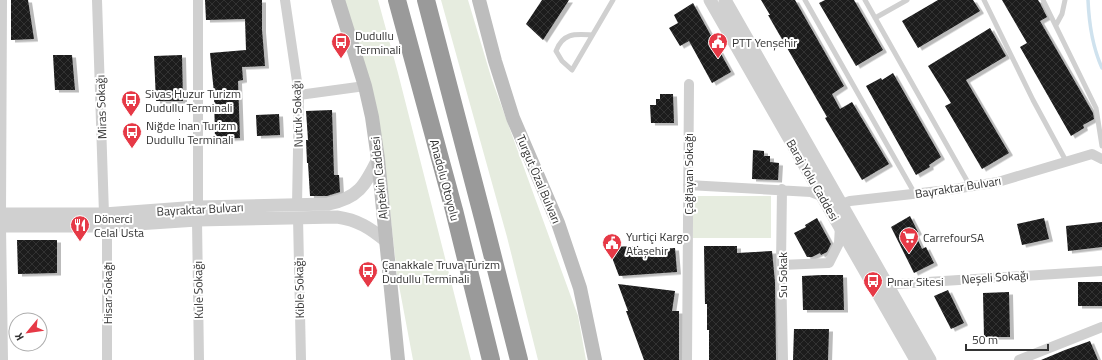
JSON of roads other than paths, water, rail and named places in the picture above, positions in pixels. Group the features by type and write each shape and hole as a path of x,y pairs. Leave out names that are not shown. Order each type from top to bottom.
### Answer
{"highway":[{"name":"Anadolu Otoyolu","path":"397,0 454,210 491,360"},
{"path":"426,0 519,360"}],"main road":[{"name":"Alptekin Caddesi","path":"338,0 365,86 372,117 378,159 398,360"},
{"name":"Turgut Özal Bulvarı","path":"480,0 495,61 513,118 558,223 580,288 595,360"}],"street":[{"path":"2,0 0,220 3,360"},
{"name":"Miras Sokağı","path":"97,0 105,220"},
{"name":"Kule Sokağı","path":"198,0 197,214 199,360"},
{"name":"Nutuk Sokağı","path":"285,0 299,95 297,211"},
{"name":"Baraj Yolu Caddesi","path":"710,0 916,360"},
{"name":"Baraj Yolu Caddesi","path":"725,0 930,360"},
{"name":"Çağlayan Sokağı","path":"687,360 689,84"},
{"path":"299,95 365,86"},
{"name":"Bayraktar Bulvarı","path":"842,204 850,201 915,194 998,182 1092,154 1102,160"},
{"name":"Bayraktar Bulvarı","path":"0,220 105,220 197,214 297,211 340,202 353,195 366,183 378,159"},
{"path":"688,185 811,192 842,204 839,243 829,263 781,265"},
{"name":"Su Sokak","path":"782,190 781,265 783,360"},
{"name":"Bayraktar Bulvarı","path":"297,211 350,219 370,228 386,241"},
{"name":"Kible Sokağı","path":"297,211 301,360"},
{"name":"Hisar Sokağı","path":"105,220 107,360"},
{"name":"Neşeli Sokağı","path":"889,288 896,284 1102,270"},
{"path":"1020,360 1102,327"}],"lane":[{"path":"592,35 569,35 563,38 556,51 562,61 572,70 613,0"},
{"path":"805,0 915,194"},
{"path":"865,0 970,186"},
{"path":"875,18 907,0"},
{"path":"984,0 1033,100 1066,161"},
{"path":"1043,0 1096,108 1102,146"},
{"path":"1056,25 1062,14 1065,0"}],"waterway":[{"path":"1088,0 1092,35 1102,68"}],"place":[{"name":"Dudullu Terminali","path":"341,59"},
{"name":"PTT Yenşehir","path":"718,59"},
{"name":"Sivas Huzur Turizm Dudullu Terminali","path":"131,117"},
{"name":"Niğde İnan Turizm Dudullu Terminali","path":"132,149"},
{"name":"Dönerci Celal Usta","path":"80,242"},
{"name":"CarrefourSA","path":"909,254"},
{"name":"Yurtiçi Kargo Ataşehir","path":"612,260"},
{"name":"Çanakkale Truva Turizm Dudullu Terminali","path":"368,288"},
{"name":"Pınar Sitesi","path":"873,298"}]}
